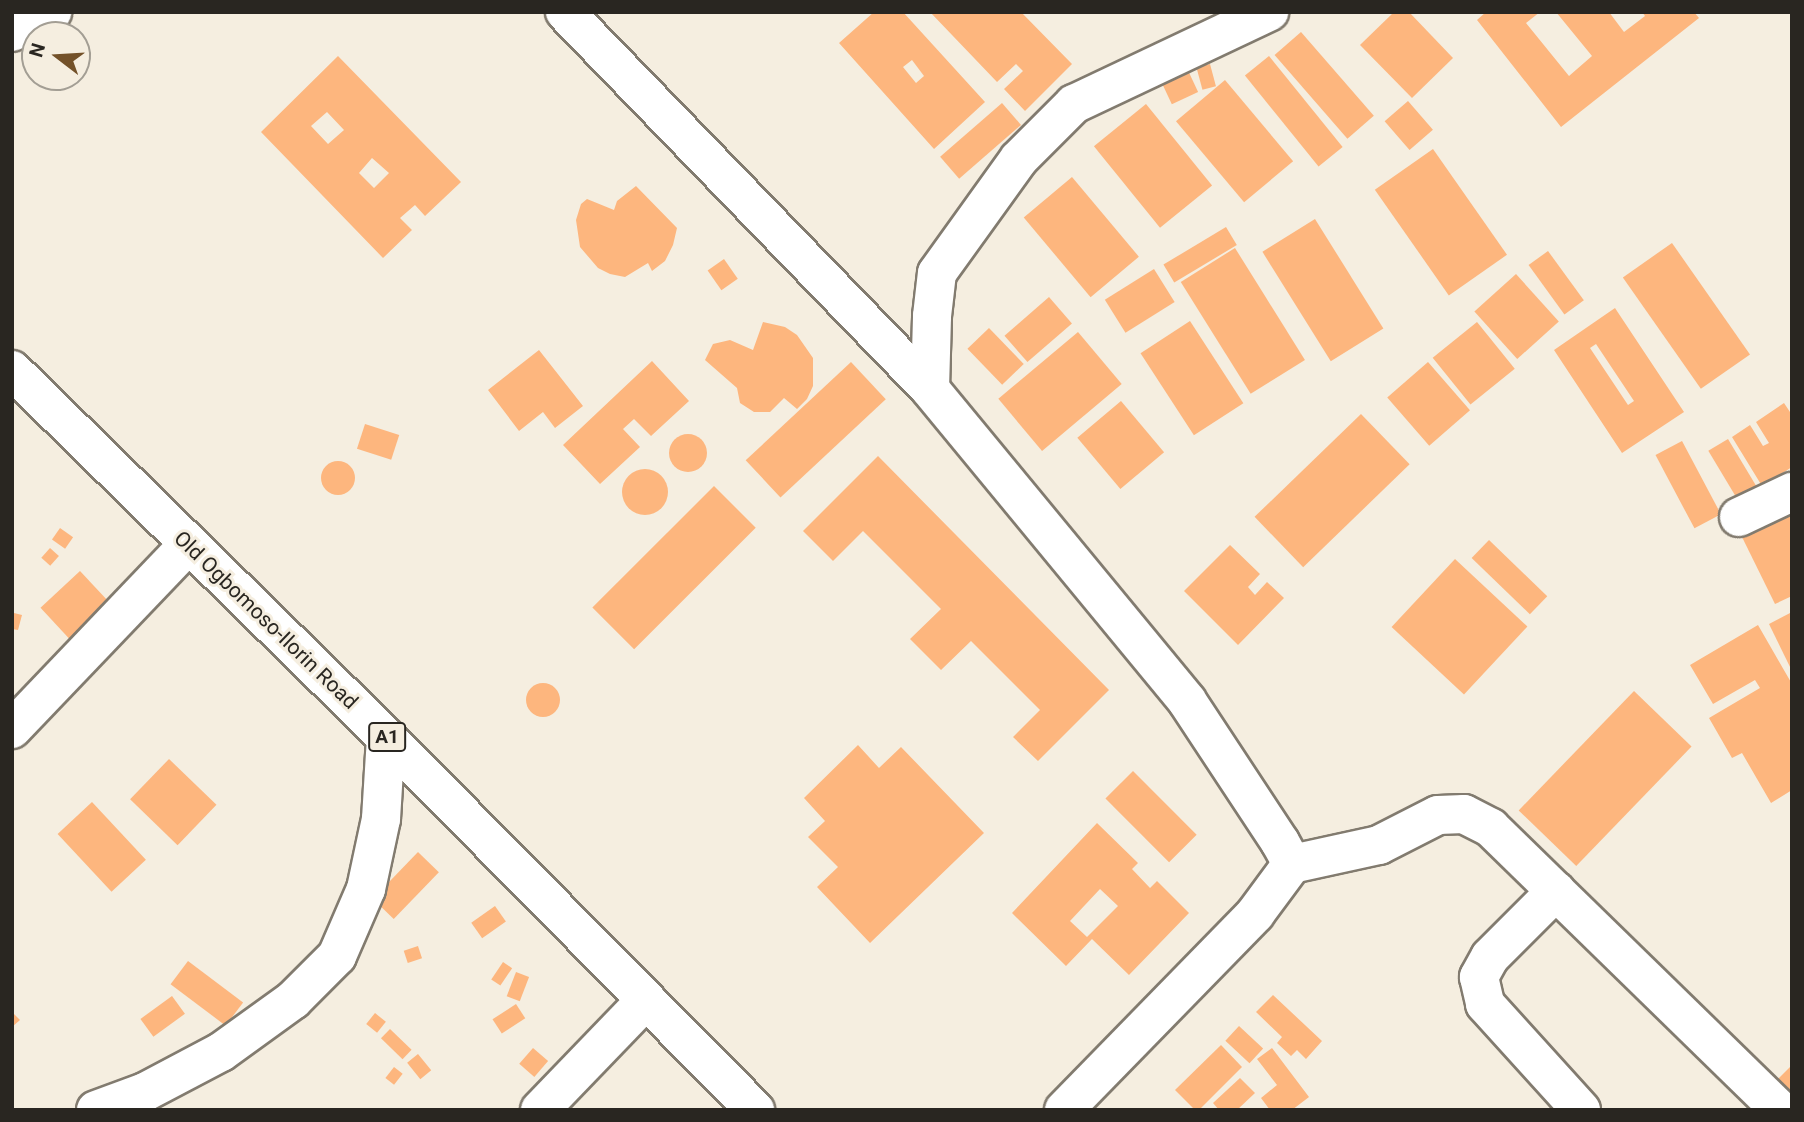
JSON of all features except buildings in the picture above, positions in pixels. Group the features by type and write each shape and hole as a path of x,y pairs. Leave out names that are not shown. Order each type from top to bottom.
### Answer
{"main road":[{"path":"12,32 52,12"},
{"path":"565,12 930,389 1188,701 1292,864"},
{"path":"930,389 932,316 937,273 1019,159 1074,104 1269,12"},
{"name":"Old Ogbomoso-Ilorin Road","path":"12,370 386,737 755,1110"},
{"path":"1739,517 1792,492"},
{"path":"12,729 188,545"},
{"path":"96,1110 145,1092 221,1052 293,1000 337,956 369,877 381,819 386,737"},
{"path":"1064,1110 1255,914 1292,864 1379,845 1438,814 1464,814 1492,828 1780,1110"},
{"path":"1556,891 1490,957 1479,977 1485,1004 1581,1110"},
{"path":"540,1110 646,1000"}]}
